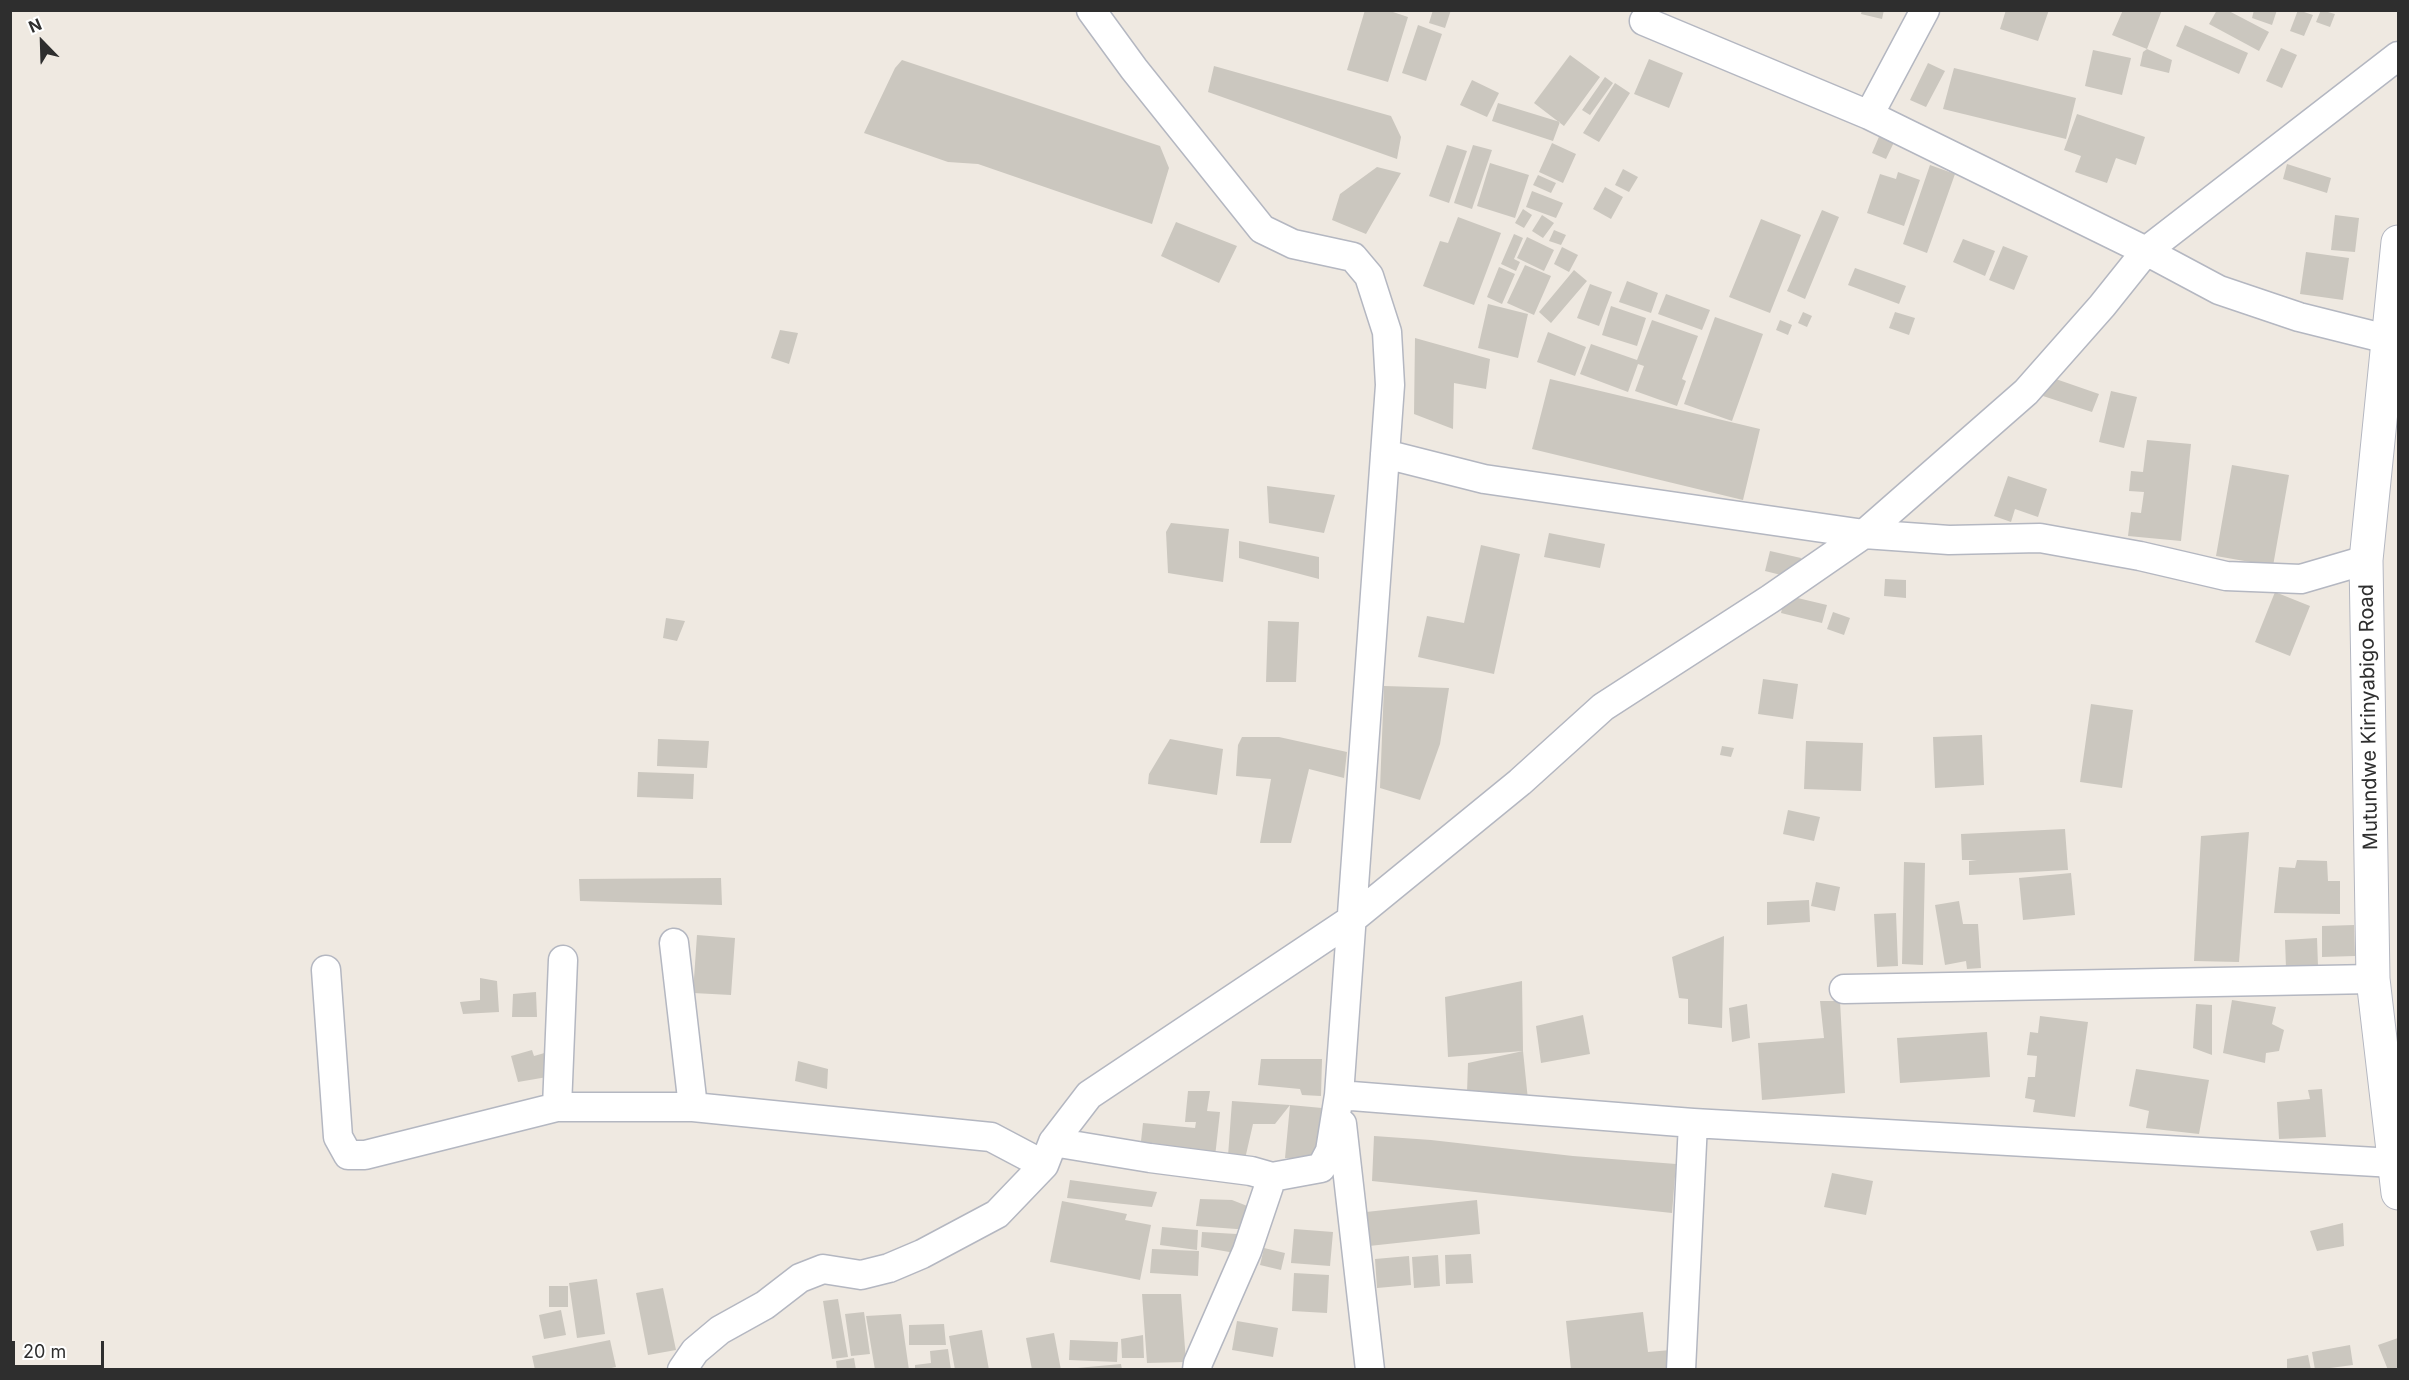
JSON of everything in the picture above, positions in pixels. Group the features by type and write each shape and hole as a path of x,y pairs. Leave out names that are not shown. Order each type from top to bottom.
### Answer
{"street":[{"path":"326,970 338,1137 348,1155 365,1155 557,1107 693,1107 991,1137 1048,1153 1149,1158 1251,1171 1272,1177 1299,1174 1321,1168 1330,1151 1339,1095 1390,385 1387,332 1369,276 1353,257 1293,244 1262,229 1091,10"},
{"path":"1869,115 1925,10"},
{"path":"1644,21 1869,115 2146,251 2219,290 2299,317 2387,339"},
{"path":"682,1370 695,1351 720,1330 765,1305 800,1278 823,1269 861,1275 889,1268 922,1254 997,1214 1048,1153 1089,1095 1351,920 1520,782 1603,707 1864,534 2026,392 2102,306 2146,251 2398,56"},
{"name":"Mutundwe Kirinyabigo Road","path":"2396,1178 2388,1022 2373,979 2366,560 2398,242"},
{"path":"1385,454 1484,479 1864,534 1949,540 2040,538 2140,556 2226,576 2301,579 2366,560"},
{"path":"674,943 693,1107"},
{"path":"557,1107 563,960"},
{"path":"1844,989 2373,979"},
{"path":"1339,1095 2396,1178"},
{"path":"1339,1095 1370,1370"},
{"path":"1682,1370 1693,1123"},
{"path":"1197,1370 1247,1251 1272,1177"}],"building":[{"path":"1365,10 1387,10 1408,17 1388,82 1347,70"},
{"path":"1433,10 1451,10 1445,28 1429,23"},
{"path":"1862,10 1884,10 1882,19 1861,14"},
{"path":"2006,10 2049,10 2038,41 2000,29"},
{"path":"2123,10 2162,10 2147,49 2112,35"},
{"path":"2217,10 2227,10 2269,32 2259,51 2209,24"},
{"path":"2254,10 2277,10 2272,25 2252,18"},
{"path":"2298,10 2313,15 2304,36 2290,31"},
{"path":"2321,10 2335,14 2330,27 2316,22"},
{"path":"1418,25 1442,34 1426,81 1402,73"},
{"path":"2185,25 2248,53 2239,74 2176,46"},
{"path":"2281,48 2297,55 2282,88 2266,81"},
{"path":"2147,49 2172,60 2169,73 2140,66 2143,52"},
{"path":"2093,50 2131,58 2122,95 2085,86"},
{"path":"1570,55 1600,77 1564,126 1534,103"},
{"path":"1649,59 1683,73 1669,108 1634,94"},
{"path":"902,60 1160,146 1169,168 1152,224 978,164 948,162 864,133 895,68"},
{"path":"1928,63 1945,71 1926,107 1910,100"},
{"path":"1214,66 1391,116 1401,137 1397,159 1208,92"},
{"path":"1954,68 2076,98 2066,139 1943,109"},
{"path":"1605,77 1613,83 1590,115 1582,110"},
{"path":"1472,80 1499,93 1487,117 1460,105"},
{"path":"1615,83 1630,93 1599,142 1583,133"},
{"path":"1498,103 1560,122 1553,141 1492,121"},
{"path":"2077,114 2145,137 2136,165 2116,158 2107,183 2075,172 2081,156 2064,150"},
{"path":"1881,132 1896,138 1886,159 1872,153"},
{"path":"1552,143 1576,154 1563,183 1539,172"},
{"path":"1447,145 1467,151 1449,203 1429,196"},
{"path":"1473,145 1492,150 1472,209 1454,203"},
{"path":"1490,163 1529,175 1515,218 1477,206"},
{"path":"2287,164 2331,178 2327,193 2283,179"},
{"path":"1930,165 1955,174 1927,253 1903,244"},
{"path":"1377,167 1401,173 1366,234 1332,220 1340,194"},
{"path":"1623,169 1638,177 1629,192 1615,185"},
{"path":"1898,172 1920,180 1904,226 1867,213 1880,174 1896,179"},
{"path":"1538,175 1556,183 1551,193 1533,185"},
{"path":"1605,187 1623,197 1611,219 1593,209"},
{"path":"1532,191 1563,203 1556,218 1526,207"},
{"path":"1523,209 1532,215 1524,228 1515,223"},
{"path":"1822,210 1839,217 1805,299 1787,291"},
{"path":"1542,215 1554,223 1543,238 1532,231"},
{"path":"2335,215 2359,218 2355,252 2331,250"},
{"path":"1458,217 1501,233 1474,305 1423,286 1440,241 1448,243"},
{"path":"1761,219 1801,235 1770,313 1729,297"},
{"path":"1176,222 1237,246 1219,283 1161,256"},
{"path":"1554,230 1566,235 1561,245 1549,241"},
{"path":"1514,234 1523,238 1514,259 1520,262 1516,271 1501,264"},
{"path":"1527,237 1554,250 1544,271 1517,258"},
{"path":"1963,239 1995,251 1985,276 1953,262"},
{"path":"2003,246 2028,256 2014,290 1989,280"},
{"path":"1562,247 1578,255 1569,272 1554,264"},
{"path":"2306,252 2349,258 2343,300 2300,294"},
{"path":"1525,265 1551,276 1534,315 1507,303"},
{"path":"1499,267 1515,274 1502,304 1487,297"},
{"path":"1855,268 1906,286 1899,304 1848,285"},
{"path":"1574,270 1587,281 1551,323 1539,312"},
{"path":"1627,281 1658,293 1651,313 1619,302"},
{"path":"1590,284 1612,292 1599,326 1577,318"},
{"path":"1666,294 1710,310 1702,330 1658,314"},
{"path":"1488,304 1528,314 1518,358 1478,348"},
{"path":"1611,306 1646,318 1637,346 1602,335"},
{"path":"1803,312 1812,316 1807,327 1798,323"},
{"path":"1895,312 1915,318 1909,335 1889,328"},
{"path":"1715,317 1763,334 1732,421 1684,404"},
{"path":"1652,320 1698,336 1682,379 1686,381 1677,406 1635,391 1644,366 1638,364 1628,392 1580,374 1591,344 1637,360"},
{"path":"1780,320 1792,325 1788,335 1776,330"},
{"path":"780,330 798,333 789,364 771,358"},
{"path":"1548,332 1586,347 1575,376 1537,362"},
{"path":"1415,338 1490,359 1486,389 1454,383 1453,429 1414,414"},
{"path":"2050,377 2099,394 2092,412 2043,396"},
{"path":"1550,379 1760,429 1743,500 1532,449"},
{"path":"2111,391 2137,397 2124,448 2099,442"},
{"path":"2147,440 2191,444 2181,541 2128,536 2131,512 2141,513 2144,492 2129,491 2131,471 2143,472"},
{"path":"2232,465 2289,475 2273,566 2216,556"},
{"path":"2008,476 2047,489 2038,517 2015,509 2011,522 1994,516"},
{"path":"1267,486 1335,495 1324,533 1269,523"},
{"path":"1171,523 1229,529 1223,582 1168,573 1166,532"},
{"path":"1549,533 1605,544 1600,568 1544,557"},
{"path":"1239,541 1319,557 1319,579 1239,558"},
{"path":"1481,545 1520,554 1494,674 1418,657 1427,616 1464,623"},
{"path":"1770,551 1801,558 1797,579 1765,571"},
{"path":"1885,579 1906,580 1906,598 1884,596"},
{"path":"2275,592 2310,606 2290,656 2255,642"},
{"path":"1785,595 1827,605 1822,623 1781,613"},
{"path":"1833,612 1850,618 1844,635 1827,629"},
{"path":"666,618 685,621 677,641 663,638"},
{"path":"1268,621 1299,622 1296,682 1266,682"},
{"path":"1763,679 1798,684 1793,719 1758,714"},
{"path":"1384,686 1449,688 1440,744 1420,800 1380,788"},
{"path":"2091,704 2133,710 2122,788 2080,782"},
{"path":"1982,735 1984,785 1935,788 1933,737"},
{"path":"1242,737 1279,737 1347,752 1344,778 1309,769 1291,843 1260,843 1271,779 1236,776 1238,745"},
{"path":"658,739 709,741 707,768 657,766"},
{"path":"1170,739 1223,749 1217,795 1148,784 1149,774"},
{"path":"1806,741 1863,743 1861,791 1804,789"},
{"path":"1722,746 1734,748 1731,757 1720,755"},
{"path":"638,772 694,774 693,799 637,797"},
{"path":"1788,810 1820,817 1814,841 1783,834"},
{"path":"2065,829 2068,870 1969,875 1969,861 1977,860 1962,860 1961,834"},
{"path":"2249,832 2239,962 2194,961 2201,836"},
{"path":"2297,860 2327,861 2328,881 2340,881 2340,914 2274,913 2279,867 2295,868"},
{"path":"1904,862 1925,863 1923,965 1902,964"},
{"path":"2071,873 2075,915 2023,920 2019,878"},
{"path":"721,878 722,905 580,901 579,879"},
{"path":"1816,882 1840,887 1835,911 1811,906"},
{"path":"1809,900 1810,922 1767,925 1767,902"},
{"path":"1959,901 1963,924 1978,924 1981,968 1967,969 1966,961 1945,965 1935,905"},
{"path":"1896,913 1898,966 1877,967 1874,914"},
{"path":"2354,925 2355,956 2322,957 2322,926"},
{"path":"697,935 735,938 731,995 693,993"},
{"path":"1724,936 1722,1028 1688,1024 1688,999 1679,998 1672,957"},
{"path":"2317,938 2318,966 2286,968 2285,940"},
{"path":"480,978 497,981 499,1012 463,1014 460,1002 480,1000"},
{"path":"1522,981 1523,1051 1448,1057 1445,997"},
{"path":"536,992 537,1017 512,1017 513,994"},
{"path":"2232,1000 2276,1007 2272,1024 2284,1030 2279,1051 2266,1053 2265,1063 2223,1053"},
{"path":"1820,1001 1840,1001 1845,1093 1762,1100 1758,1043 1824,1038"},
{"path":"1747,1004 1750,1038 1732,1042 1729,1008"},
{"path":"2196,1004 2212,1005 2212,1055 2193,1048"},
{"path":"1583,1015 1590,1054 1541,1063 1536,1026"},
{"path":"2040,1016 2088,1022 2075,1117 2033,1112 2035,1100 2025,1098 2028,1077 2035,1077 2037,1056 2027,1055 2030,1032 2038,1033"},
{"path":"1987,1032 1990,1077 1900,1083 1897,1038"},
{"path":"532,1050 534,1056 548,1052 553,1076 518,1082 511,1056"},
{"path":"1523,1051 1528,1100 1467,1093 1468,1063"},
{"path":"1261,1059 1322,1059 1321,1096 1302,1095 1300,1089 1258,1085"},
{"path":"798,1061 828,1069 827,1089 795,1081"},
{"path":"2136,1069 2209,1080 2199,1134 2146,1128 2149,1111 2129,1106"},
{"path":"2322,1089 2326,1137 2279,1139 2277,1102 2310,1099 2308,1090"},
{"path":"1188,1091 1210,1091 1207,1111 1220,1112 1215,1157 1140,1150 1143,1123 1195,1128 1196,1122 1185,1122"},
{"path":"1232,1101 1290,1105 1275,1124 1253,1124 1245,1159 1228,1156"},
{"path":"1290,1105 1322,1108 1317,1160 1285,1158"},
{"path":"1374,1136 1676,1164 1672,1213 1372,1181"},
{"path":"1832,1173 1873,1181 1866,1215 1824,1207"},
{"path":"1070,1180 1157,1192 1152,1207 1067,1198"},
{"path":"1200,1199 1232,1200 1255,1209 1250,1230 1196,1226"},
{"path":"1477,1200 1480,1234 1369,1246 1366,1212"},
{"path":"1062,1201 1127,1214 1125,1220 1151,1225 1140,1280 1050,1262"},
{"path":"2343,1223 2344,1246 2317,1251 2310,1231"},
{"path":"1162,1227 1198,1230 1197,1250 1160,1245"},
{"path":"1294,1229 1333,1232 1330,1266 1291,1263"},
{"path":"1202,1232 1237,1234 1235,1253 1201,1247"},
{"path":"1264,1248 1285,1253 1281,1270 1260,1265"},
{"path":"1152,1249 1199,1251 1198,1276 1150,1273"},
{"path":"1471,1254 1473,1283 1446,1284 1445,1255"},
{"path":"1438,1255 1440,1286 1414,1288 1412,1257"},
{"path":"1409,1256 1411,1285 1377,1288 1375,1259"},
{"path":"1294,1273 1329,1275 1327,1313 1292,1311"},
{"path":"597,1279 605,1334 577,1338 569,1283"},
{"path":"549,1286 568,1286 568,1307 549,1307"},
{"path":"663,1288 676,1350 648,1355 636,1293"},
{"path":"1142,1294 1181,1294 1186,1362 1147,1363"},
{"path":"838,1299 848,1357 832,1359 823,1301"},
{"path":"561,1310 566,1335 544,1339 539,1315"},
{"path":"864,1312 870,1354 851,1356 845,1314"},
{"path":"1643,1312 1648,1352 1671,1350 1674,1370 1571,1370 1566,1321"},
{"path":"901,1314 909,1370 875,1370 866,1316"},
{"path":"1237,1321 1278,1328 1273,1357 1232,1350"},
{"path":"944,1324 946,1345 909,1345 909,1325"},
{"path":"982,1330 989,1370 955,1370 949,1336"},
{"path":"1054,1333 1061,1370 1032,1370 1026,1338"},
{"path":"1143,1335 1144,1358 1122,1358 1121,1339"},
{"path":"2398,1338 2398,1370 2388,1370 2378,1345"},
{"path":"610,1340 616,1367 602,1370 535,1370 532,1356"},
{"path":"1070,1340 1118,1342 1117,1362 1069,1360"},
{"path":"2350,1345 2353,1365 2315,1370 2312,1352"},
{"path":"948,1349 951,1370 915,1370 915,1365 931,1363 930,1351"},
{"path":"2308,1355 2311,1370 2287,1370 2287,1359"},
{"path":"854,1358 856,1370 837,1370 836,1361"},
{"path":"1121,1364 1122,1370 1077,1370 1077,1368"}]}
